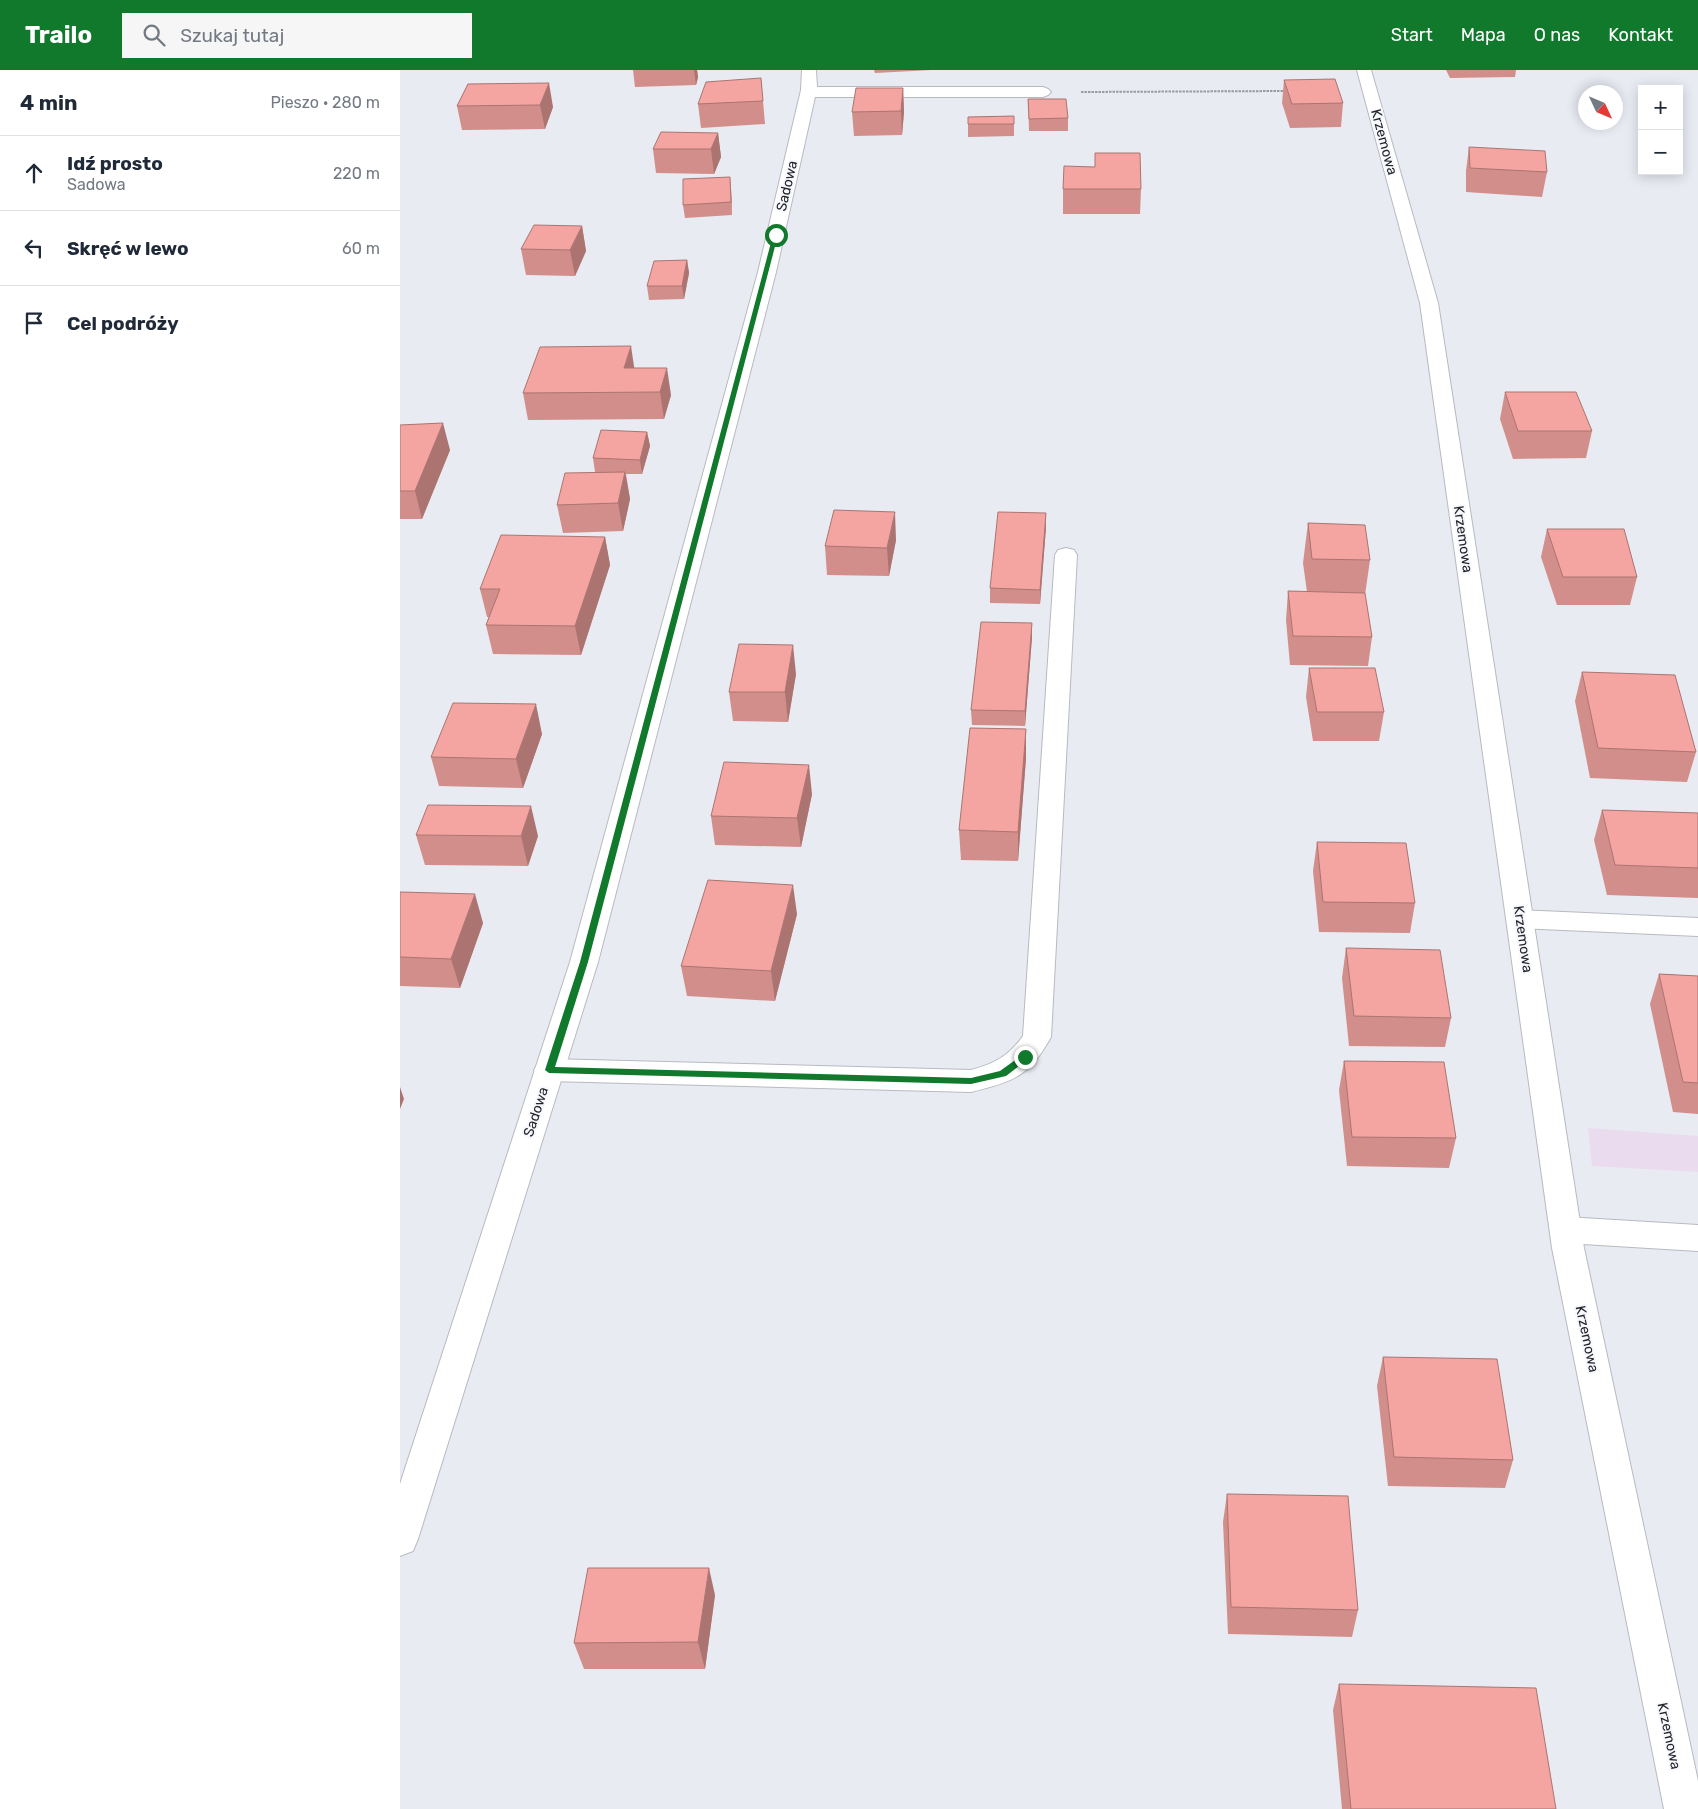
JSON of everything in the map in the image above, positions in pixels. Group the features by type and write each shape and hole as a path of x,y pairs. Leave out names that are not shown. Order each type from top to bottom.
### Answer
{"street":[{"name":"Krzemowa","path":"1364,70 1428,304 1566,1230 1684,1809"},
{"path":"809,81 1043,92"},
{"name":"Sadowa","path":"400,1539 584,962 765,282 809,81"},
{"path":"549,1070 971,1081 1003,1074 1025,1057 1037,1037 1066,555"},
{"path":"1520,919 1698,927"},
{"path":"1566,1230 1698,1238"}],"path":[{"path":"1043,92 1291,91"}],"shaded area":[{"path":"1588,1128 1698,1136 1698,1172 1592,1166"}],"building":[{"path":"761,78 763,101 698,104 706,82"},
{"path":"1335,79 1343,103 1292,104 1284,80"},
{"path":"549,83 540,105 457,106 468,84"},
{"path":"856,88 903,88 901,111 852,112"},
{"path":"1028,99 1066,99 1068,118 1029,119"},
{"path":"1014,116 1014,124 968,124 968,117"},
{"path":"661,132 718,133 711,149 653,149"},
{"path":"1469,147 1545,151 1547,172 1470,168"},
{"path":"1095,153 1140,153 1141,189 1063,189 1064,166 1095,167"},
{"path":"730,177 731,202 683,205 683,179"},
{"path":"534,225 582,226 570,250 521,249"},
{"path":"687,260 682,286 647,286 654,261"},
{"path":"631,346 624,368 667,368 660,392 523,393 540,347"},
{"path":"1505,392 1576,392 1592,431 1518,431"},
{"path":"443,423 415,491 400,491 400,425"},
{"path":"601,430 647,432 640,460 593,458"},
{"path":"625,472 618,503 557,505 565,473"},
{"path":"834,510 895,512 887,548 825,546"},
{"path":"998,512 1046,513 1040,590 990,588"},
{"path":"1308,523 1365,525 1370,560 1312,559"},
{"path":"1547,529 1624,529 1637,577 1563,577"},
{"path":"501,535 605,537 575,626 486,625 500,589 480,589"},
{"path":"1288,591 1365,593 1372,637 1293,636"},
{"path":"981,622 1032,623 1025,711 971,710"},
{"path":"739,644 793,645 785,692 729,692"},
{"path":"1309,668 1375,668 1384,712 1317,712"},
{"path":"1582,672 1675,675 1696,752 1598,748"},
{"path":"453,703 536,704 516,759 431,757"},
{"path":"970,728 1026,729 1018,832 959,830"},
{"path":"724,762 809,765 797,818 711,816"},
{"path":"428,805 531,806 521,836 416,835"},
{"path":"1602,810 1698,813 1698,868 1615,865"},
{"path":"1317,842 1406,843 1415,903 1323,902"},
{"path":"708,880 793,885 771,971 681,966"},
{"path":"400,892 475,894 451,959 400,957"},
{"path":"1346,948 1440,950 1451,1018 1354,1016"},
{"path":"1659,974 1698,976 1698,1083 1683,1082"},
{"path":"1344,1061 1444,1062 1456,1138 1352,1137"},
{"path":"1383,1357 1497,1359 1513,1460 1394,1457"},
{"path":"1227,1494 1348,1496 1358,1610 1231,1607"},
{"path":"588,1568 709,1568 698,1642 574,1643"},
{"path":"1339,1684 1536,1688 1556,1809 1351,1809"}],"route":[{"path":"776,235 584,962 549,1070 971,1081 1003,1074 1025,1057"}]}
